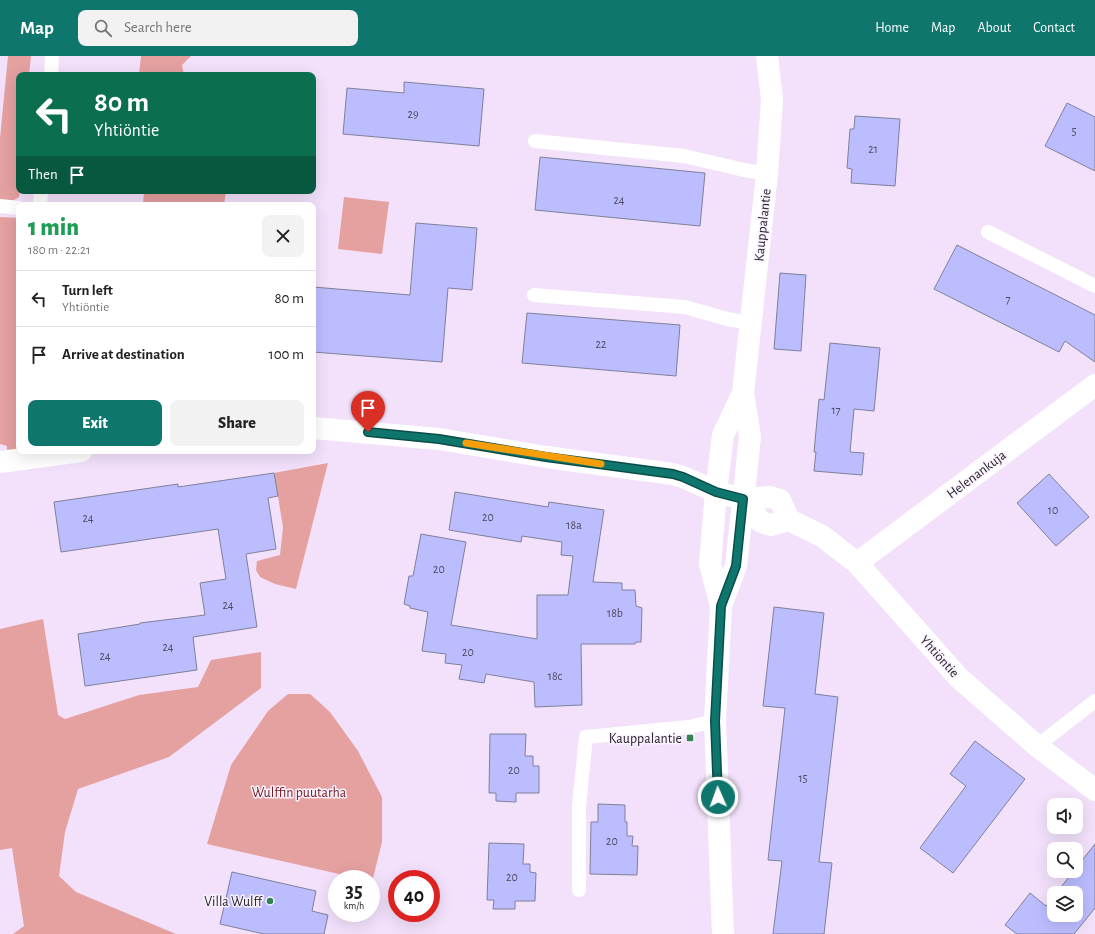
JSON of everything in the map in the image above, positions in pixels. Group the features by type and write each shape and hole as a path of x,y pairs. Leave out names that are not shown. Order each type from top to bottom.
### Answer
{"street":[{"name":"Kauppalantie","path":"723,934 715,721 721,606 736,566 750,437 743,393 767,174 772,100 767,56"},
{"name":"Helenankuja","path":"857,563 1095,385"},
{"name":"Kauppalantie","path":"721,606 710,564 716,492 723,435 743,393"},
{"name":"Yhtiöntie","path":"316,428 439,439 546,457 673,474 716,492 743,499 770,497 780,500 789,520 822,536 857,563 959,678 1037,746 1095,790"},
{"path":"0,462 54,454"}],"lane":[{"path":"51,72 52,56"},
{"path":"535,141 684,156 767,174"},
{"path":"0,206 16,208"},
{"path":"988,232 1095,286"},
{"path":"534,294 685,307 727,319 751,323"},
{"path":"1037,746 1095,701"},
{"path":"580,890 578,806 586,737 689,727 715,721"}],"green space":[{"path":"8,56 31,56 29,72 16,72 16,194 20,194 19,197 11,202 0,201 0,138"},
{"path":"141,56 191,56 182,65 183,72 139,72"},
{"path":"144,194 226,194 224,202 143,202"},
{"path":"344,197 389,202 382,254 338,249"},
{"path":"0,217 16,218 16,450 7,451 7,446 0,444"},
{"path":"328,463 296,589 275,584 260,577 256,570 257,561 280,555 283,527 274,473"},
{"path":"43,619 58,715 65,719 139,695 198,687 211,660 261,652 261,688 169,757 78,789 65,832 59,876 76,892 176,934 13,934 24,926 12,848 0,850 0,629"},
{"name":"Wulffin puutarha","path":"288,694 310,694 330,712 358,751 382,797 382,842 375,870 328,870 328,872 207,844 231,765 268,711"}],"building":[{"path":"404,82 484,89 479,146 343,134 347,88 404,93"},
{"path":"1067,103 1095,117 1095,171 1045,146"},
{"path":"855,116 900,119 895,186 851,183 852,169 847,168 850,129 854,129"},
{"path":"540,157 705,173 700,226 535,210"},
{"path":"416,223 477,228 472,290 448,288 442,362 316,352 316,287 410,295"},
{"path":"957,245 1095,315 1095,362 1065,341 1059,352 934,289"},
{"path":"780,273 806,275 801,351 774,349"},
{"path":"527,313 680,325 676,376 522,363"},
{"path":"830,343 880,348 874,411 854,409 850,452 864,453 862,475 814,471 816,452 814,452 819,399 824,400"},
{"path":"274,473 278,496 268,498 276,549 246,554 257,627 193,637 197,670 85,686 78,634 140,623 205,615 200,583 226,579 218,529 61,552 54,502 178,484 178,487"},
{"path":"1049,474 1089,517 1056,546 1017,503"},
{"path":"455,492 548,507 549,502 604,510 593,582 622,583 622,590 635,590 636,606 642,608 641,642 636,642 635,644 581,644 582,705 535,707 534,682 486,674 484,683 459,679 462,665 445,663 446,654 422,651 428,612 410,608 410,606 404,604 409,576 413,576 421,534 466,542 451,625 537,639 537,595 568,595 573,556 561,555 562,542 522,536 521,542 449,530"},
{"path":"774,607 824,613 815,694 838,697 819,862 832,863 824,934 773,934 782,861 768,860 785,708 763,706"},
{"path":"490,734 526,734 525,756 533,756 533,766 539,766 539,793 516,793 516,802 496,801 496,793 489,793"},
{"path":"975,741 1025,779 953,873 920,848 966,786 950,774"},
{"path":"598,804 625,805 627,836 633,836 632,846 638,846 637,875 590,874 591,822 598,822"},
{"path":"489,843 524,844 523,864 530,864 530,872 536,873 535,901 515,901 515,909 493,909 494,900 487,900"},
{"path":"1095,844 1095,908 1074,934 1017,934 1005,925 1030,893 1046,906 1047,905 1047,922 1083,922 1083,886 1062,886 1068,878 1083,878 1083,859"},
{"name":"Villa Wulff","path":"232,872 316,891 312,911 328,915 324,934 264,934 220,924"}],"slow traffic":[{"path":"466,443 546,457 601,464"}],"place":[{"name":"Kauppalantie","path":"690,738"},
{"name":"Villa Wulff","path":"270,901"}],"route":[{"path":"368,432 439,439 546,457 673,474 716,492 743,499 736,566 721,606 715,721 718,797"}]}
